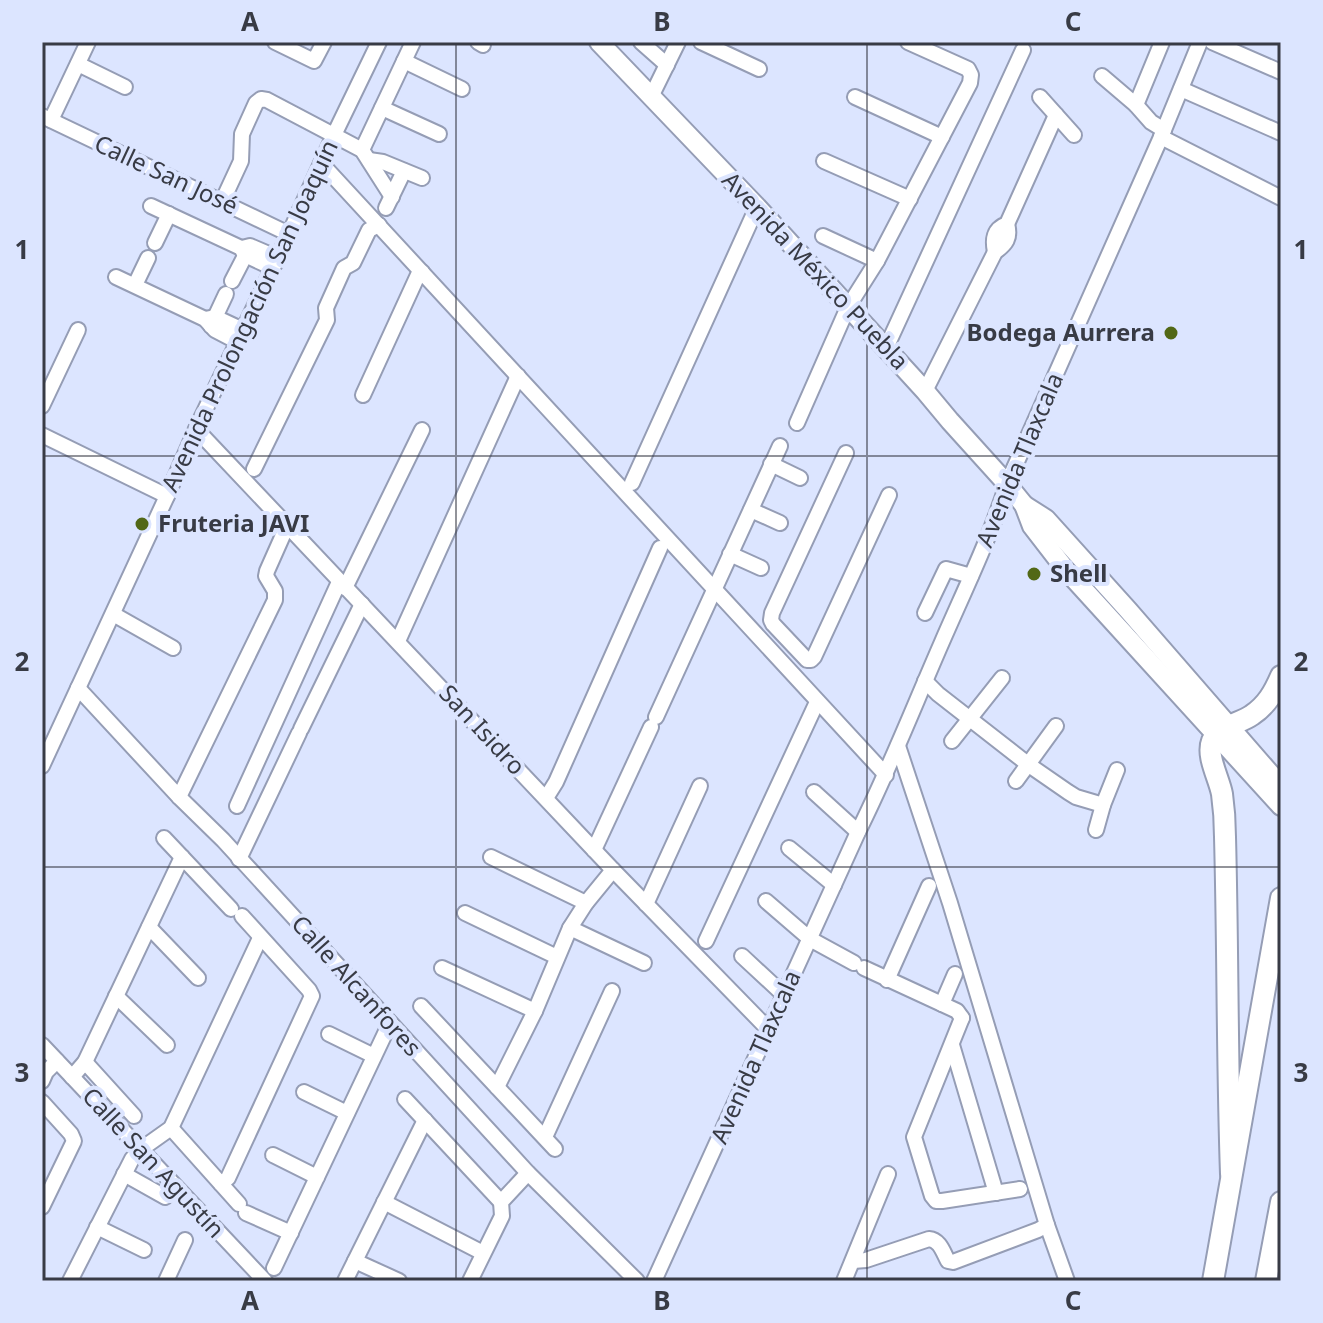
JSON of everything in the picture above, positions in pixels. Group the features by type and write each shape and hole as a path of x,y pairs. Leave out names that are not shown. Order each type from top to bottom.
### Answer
{"highway":[{"path":"1231,1174 1225,817 1211,757 1211,744 1223,730 1250,717 1264,706 1281,676"},
{"path":"1213,1281 1281,898"},
{"path":"1266,1281 1281,1202"}],"main road":[{"name":"Avenida México Puebla","path":"599,42 757,207 1024,505 1046,519 1223,730 1281,806"},
{"name":"Avenida México Puebla","path":"1223,730 1281,786"}],"street":[{"path":"47,118 88,42"},
{"path":"275,42 314,61 324,42"},
{"path":"404,171 389,202 365,155 382,108 413,42"},
{"path":"641,42 667,65"},
{"path":"651,97 678,42"},
{"path":"701,42 759,69"},
{"path":"797,423 848,307 877,261 970,83 968,69 908,42"},
{"path":"1136,105 1162,42"},
{"name":"Avenida Tlaxcala","path":"654,1281 886,775 1158,130 1181,89 1200,42"},
{"path":"1212,42 1281,72"},
{"name":"Avenida Prolongación San Joaquín","path":"44,759 377,43"},
{"path":"886,348 1023,50"},
{"path":"404,61 462,89"},
{"path":"78,64 125,87"},
{"path":"1102,76 1136,105 1158,130 1281,198"},
{"path":"1181,89 1281,133"},
{"path":"855,97 942,137"},
{"path":"1040,97 1074,135"},
{"path":"222,202 241,161 242,134 256,103 261,99 334,135 365,155 422,178"},
{"path":"382,108 439,134"},
{"path":"925,391 995,252 994,234 999,227 1007,224 1056,115"},
{"name":"Calle San José","path":"47,118 289,234"},
{"path":"824,161 910,199"},
{"path":"321,163 886,775"},
{"path":"151,206 275,263"},
{"path":"632,483 757,207"},
{"path":"155,243 169,214"},
{"path":"254,469 327,320 326,308 344,268 353,263 369,230 379,225"},
{"path":"823,236 877,261"},
{"path":"210,321 245,250"},
{"path":"135,285 148,258"},
{"path":"363,395 422,272"},
{"path":"116,277 240,336"},
{"path":"42,406 78,330"},
{"path":"398,641 518,376"},
{"name":"San Isidro","path":"196,429 613,870 768,1029"},
{"path":"237,806 342,585 422,430"},
{"path":"42,435 167,496"},
{"path":"594,850 780,446"},
{"path":"846,453 772,613 771,620 807,660 814,657 889,495"},
{"path":"771,464 800,478"},
{"path":"751,510 780,523"},
{"path":"179,797 275,600 275,591 266,576 287,526"},
{"path":"546,798 556,782 660,548"},
{"path":"730,554 761,568"},
{"path":"925,613 946,569 971,576"},
{"path":"239,859 362,604"},
{"path":"113,614 173,648"},
{"path":"778,658 792,644"},
{"path":"952,741 1002,678"},
{"path":"925,681 1029,765 1076,797 1103,805"},
{"name":"Calle Alcanfores","path":"78,688 528,1173 637,1281"},
{"path":"706,941 817,702"},
{"path":"1016,781 1056,726"},
{"path":"898,746 1067,1281"},
{"path":"1096,830 1117,770"},
{"path":"646,904 700,786"},
{"path":"814,792 858,832"},
{"path":"164,838 312,996 228,1178 221,1184"},
{"path":"789,848 834,885"},
{"path":"134,1116 79,1070 182,857"},
{"path":"491,857 586,903"},
{"path":"497,1087 535,1011 570,928 613,870"},
{"path":"887,980 929,886"},
{"path":"766,901 810,939 887,980 957,1011 962,1018"},
{"path":"465,913 557,957"},
{"path":"149,927 198,978"},
{"path":"570,928 644,963"},
{"path":"70,1281 124,1174 140,1150 171,1128 260,938"},
{"path":"742,956 784,995"},
{"path":"442,968 535,1011"},
{"path":"942,1004 955,974"},
{"path":"545,1137 612,991"},
{"path":"116,996 167,1045"},
{"path":"421,1006 555,1149"},
{"path":"981,1008 962,1018 914,1137 936,1201 1020,1189"},
{"path":"274,1268 390,1023"},
{"path":"329,1034 374,1056"},
{"name":"Calle San Agustín","path":"42,1045 57,1061 79,1070 140,1150 265,1281"},
{"path":"952,1045 996,1193"},
{"path":"42,1081 57,1061"},
{"path":"304,1092 347,1113"},
{"path":"405,1099 501,1202 502,1216 470,1281"},
{"path":"42,1102 74,1141 42,1207"},
{"path":"345,1281 425,1120"},
{"path":"171,1128 243,1209 291,1233"},
{"path":"273,1155 317,1177"},
{"path":"501,1202 528,1173"},
{"path":"124,1174 165,1197"},
{"path":"844,1281 888,1174"},
{"path":"384,1202 483,1253"},
{"path":"853,1261 866,1260 934,1239 948,1261 953,1262 1047,1225"},
{"path":"97,1227 144,1250"},
{"path":"166,1281 185,1240"},
{"path":"355,1261 399,1281"}],"place":[{"name":"Bodega Aurrera","path":"1171,333"},
{"name":"Fruteria JAVI","path":"142,524"},
{"name":"Shell","path":"1034,574"}]}
